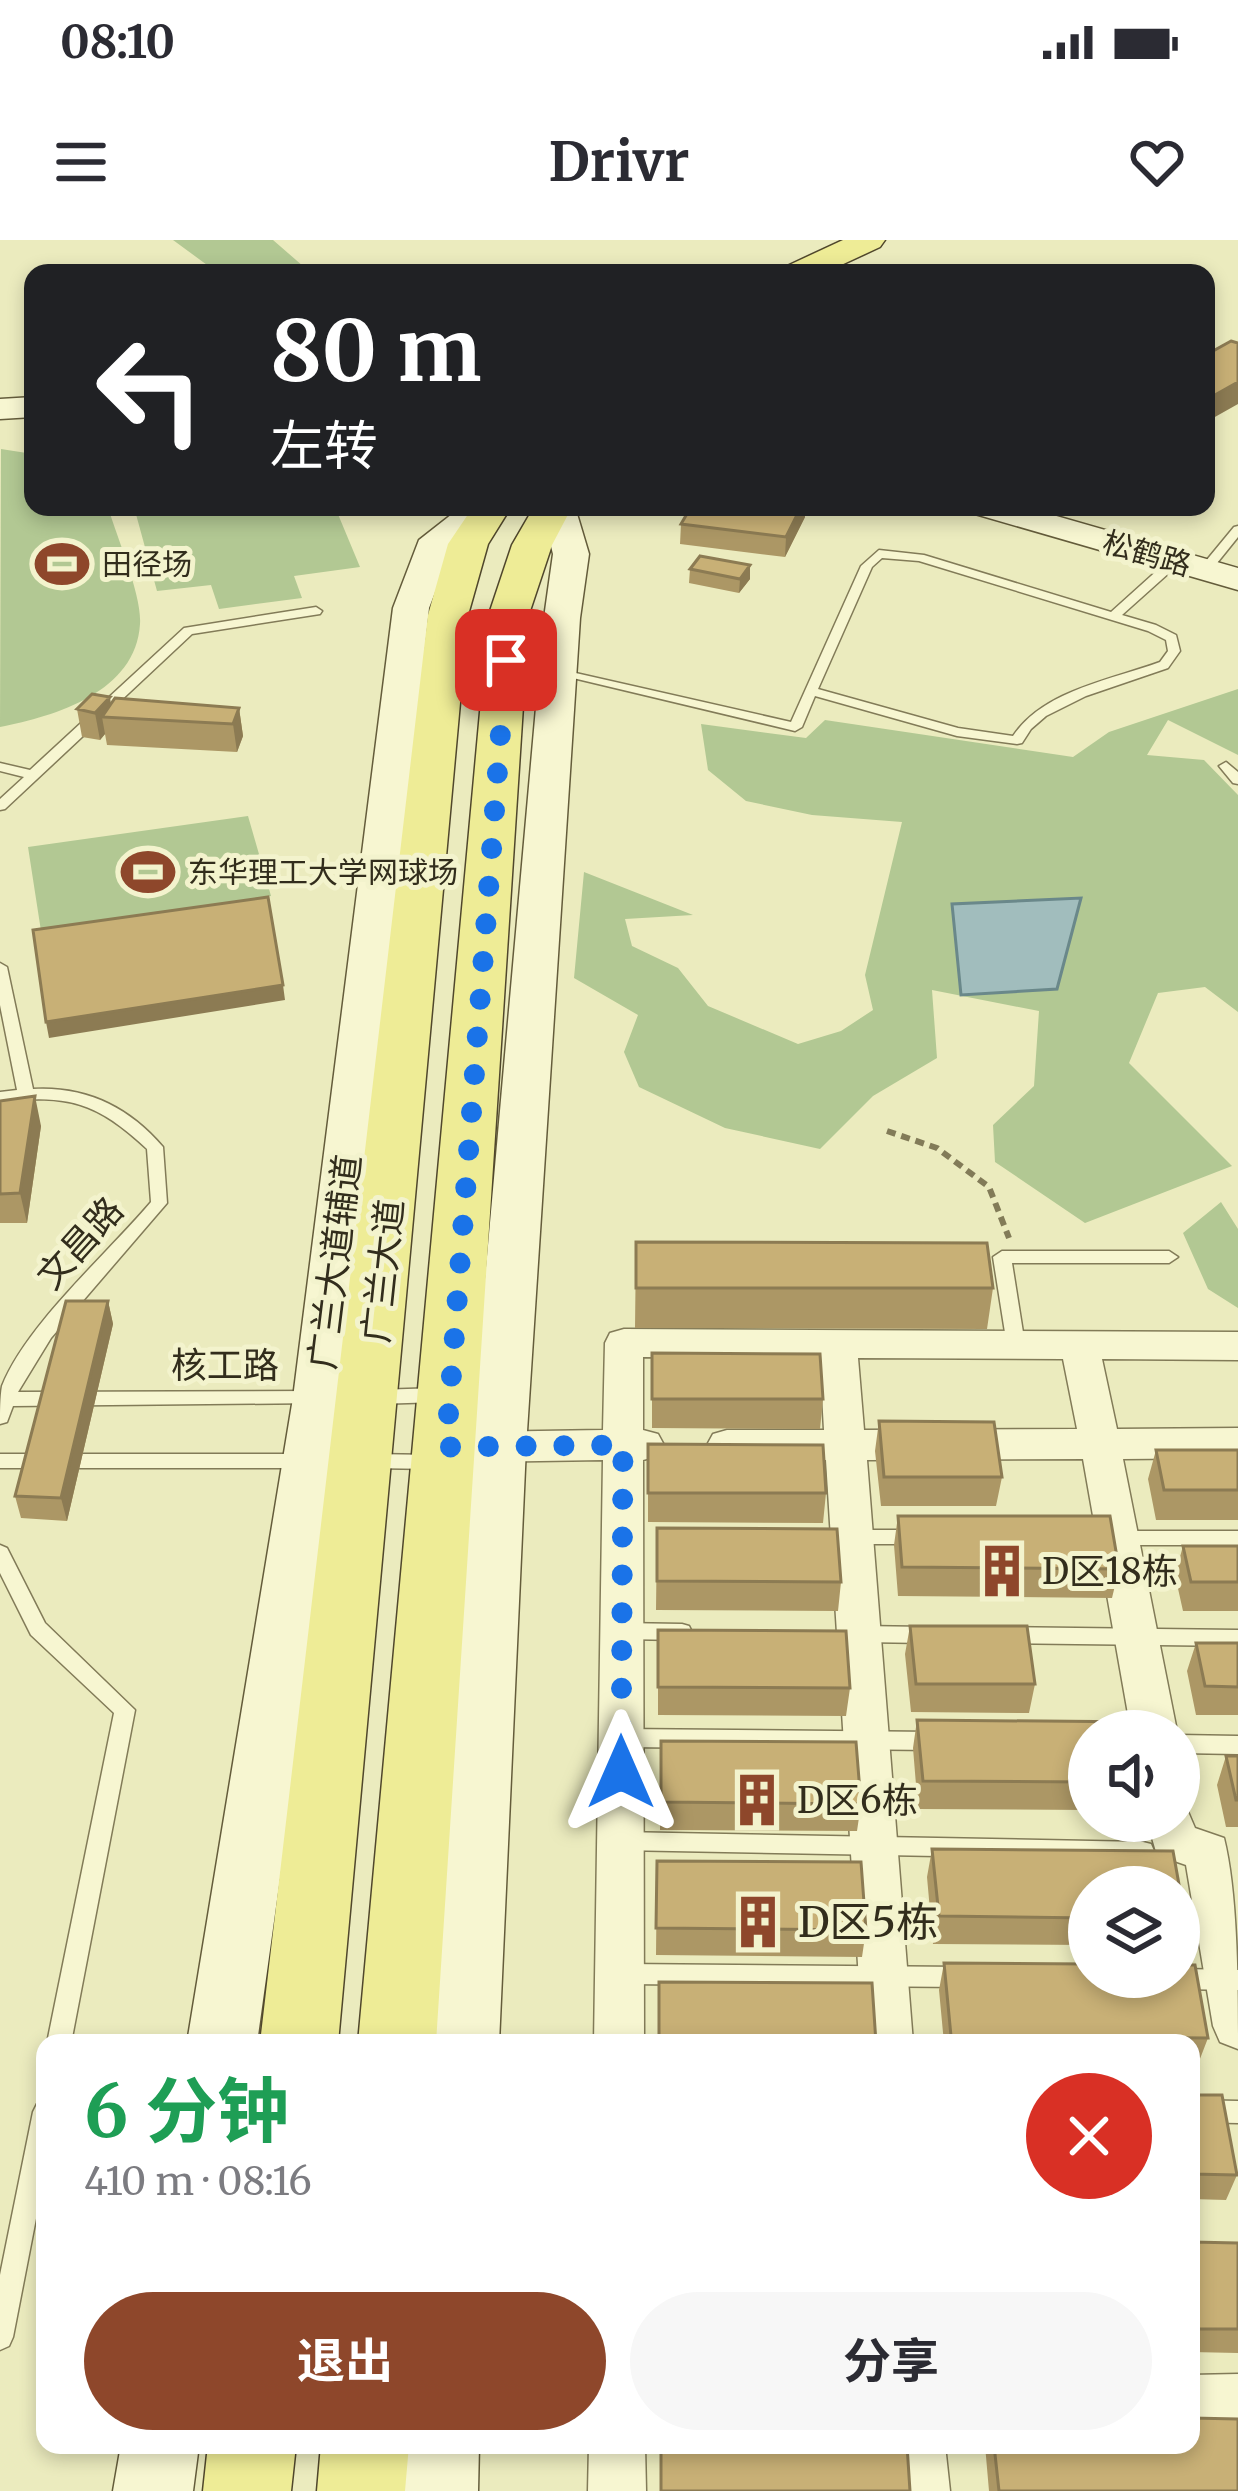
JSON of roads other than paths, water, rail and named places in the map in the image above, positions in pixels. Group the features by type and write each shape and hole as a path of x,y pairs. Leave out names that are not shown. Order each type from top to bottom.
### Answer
{"main road":[{"path":"817,264 868,240"},
{"path":"856,264 905,240"},
{"name":"广兰大道","path":"300,2034 337,1461 448,615 468,544 483,516"},
{"name":"松鹤路","path":"1018,516 1206,570"},
{"path":"464,2034 459,1438 558,673 568,517"},
{"name":"广兰大道","path":"398,2034 459,1438 509,614 532,544 568,517"},
{"path":"224,2034 337,1461"},
{"path":"153,2491 159,2454"},
{"path":"247,2491 252,2454"},
{"path":"361,2491 363,2454"},
{"path":"438,2491 440,2454"}],"street":[{"path":"619,2034 621,1631 634,1537 623,1445 624,1343 1238,1346"},
{"path":"838,1344 848,1444 842,1537 848,1634 867,1741 887,2034"},
{"path":"1080,1345 1100,1444 1106,1538 1136,1637 1150,1710"},
{"path":"459,1438 623,1445 1238,1443"},
{"path":"1178,1842 1222,1852 1235,1995"},
{"path":"1200,2403 1238,2402"},
{"path":"616,2491 617,2454"},
{"path":"918,2454 921,2491"}],"lane":[{"path":"1113,616 1206,570 1238,529"},
{"path":"558,673 795,727 811,691 867,566 879,554 920,558 1113,616 1172,638 1174,651 1164,665 1057,704 1023,728 1017,740 958,731 811,691"},
{"path":"0,806 188,631 316,611"},
{"path":"1226,766 1238,780"},
{"path":"0,767 33,775"},
{"path":"0,967 26,1094"},
{"name":"文昌路","path":"0,1097 66,1093 116,1109 155,1147 159,1203 122,1252 51,1324 1,1405"},
{"path":"1016,1345 1002,1257 1169,1258"},
{"name":"核工路","path":"1,1405 345,1397 459,1438"},
{"path":"0,1461 337,1461 459,1438"},
{"path":"842,1537 950,1537"},
{"path":"1106,1538 1238,1538"},
{"path":"0,1552 38,1629 125,1710 61,2034"},
{"path":"621,1631 693,1632"},
{"path":"848,1634 952,1635"},
{"path":"975,1635 1238,1638"},
{"path":"621,1738 956,1742"},
{"path":"1200,1744 1238,1745"},
{"path":"620,1841 1222,1852"},
{"path":"620,1974 999,1978"},
{"path":"1200,1988 1235,1995"},
{"path":"1200,2111 1238,2112"},
{"path":"0,2337 36,2157"}],"water":[{"path":"1081,898 1057,989 961,995 952,904"}],"place":[{"name":"田径场","path":"62,564"},
{"name":"东华理工大学网球场","path":"148,872"},
{"name":"D区18栋","path":"1002,1571"},
{"name":"D区6栋","path":"757,1800"},
{"name":"D区5栋","path":"758,1922"}]}
